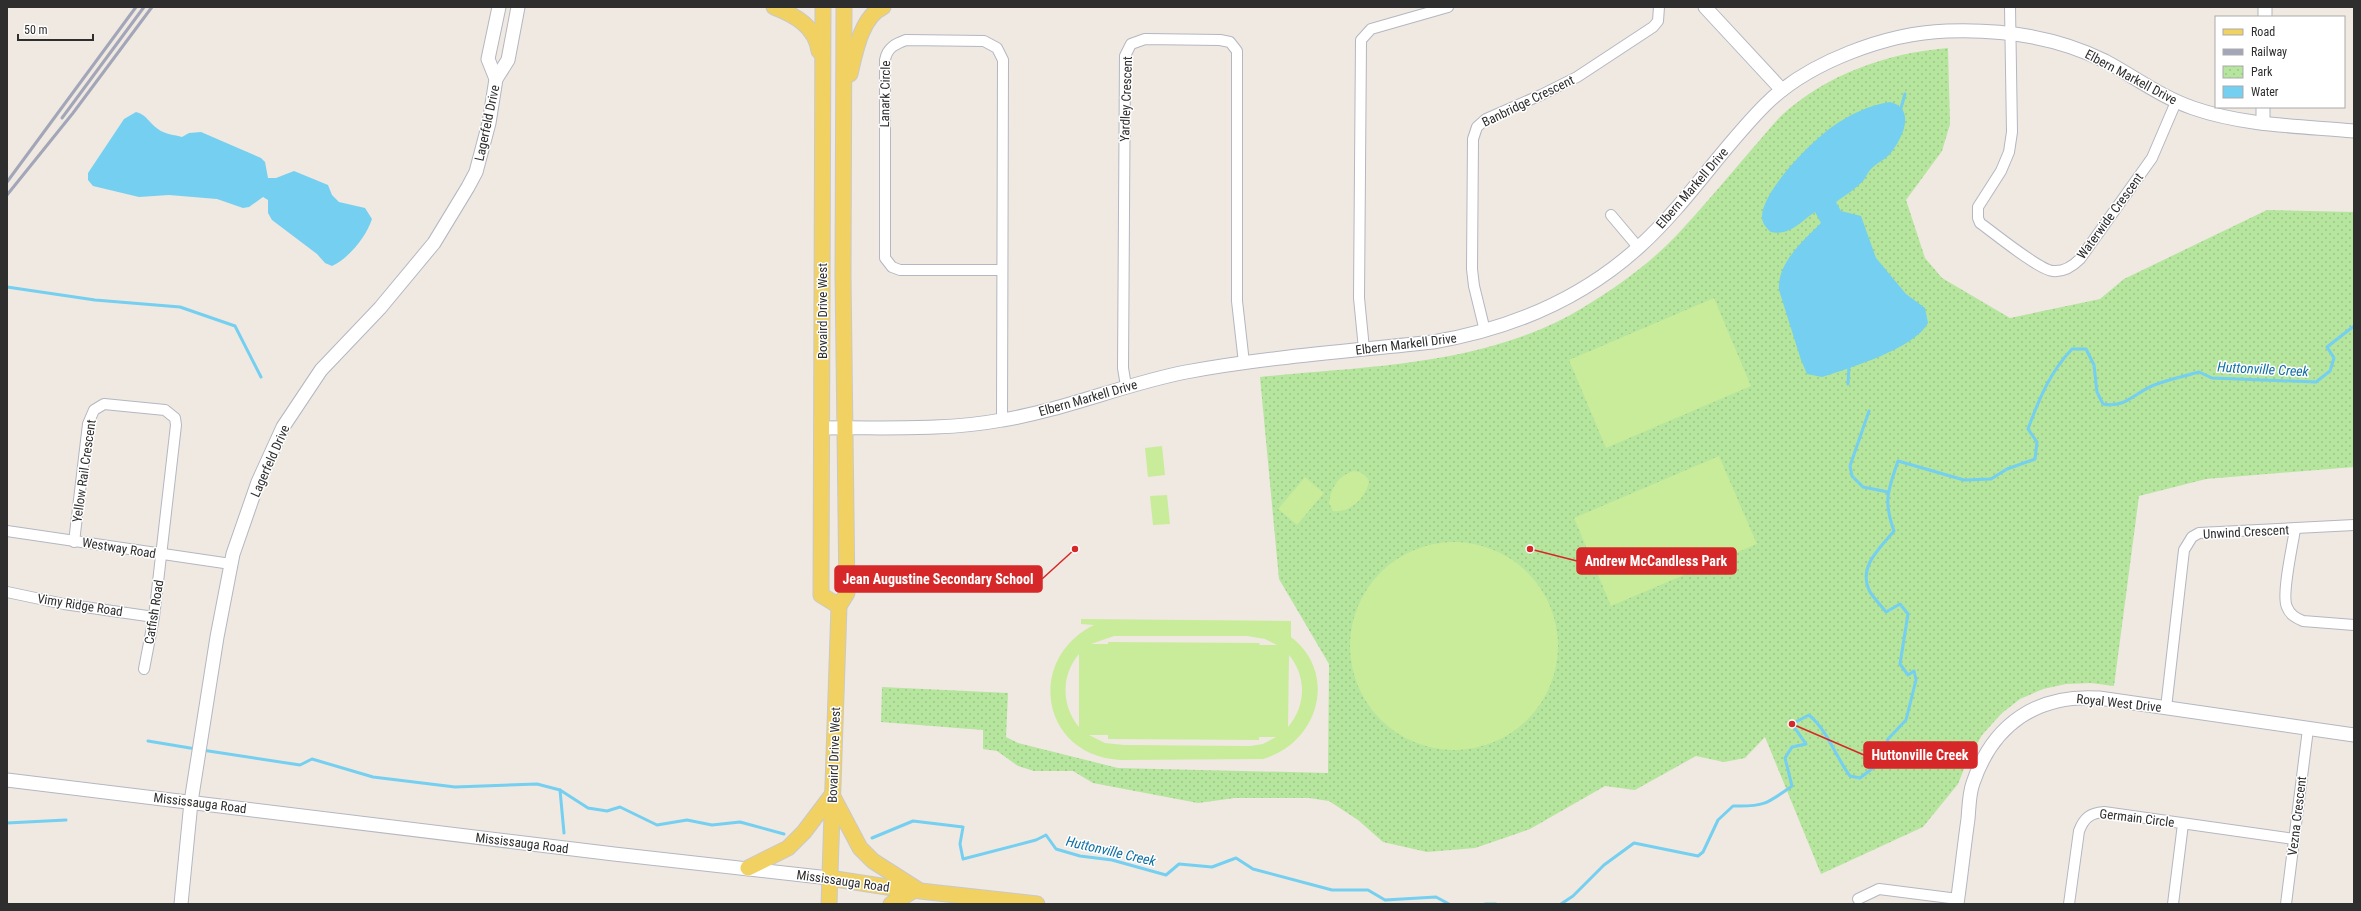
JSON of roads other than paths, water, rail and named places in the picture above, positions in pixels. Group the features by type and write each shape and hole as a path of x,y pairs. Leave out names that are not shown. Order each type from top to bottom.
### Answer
{"main road":[{"path":"774,7 800,20 813,34 818,43 823,83"},
{"name":"Bovaird Drive West","path":"823,7 821,595 839,606"},
{"name":"Bovaird Drive West","path":"829,904 839,606 846,593 846,428 843,275 844,7"},
{"path":"844,98 855,52 863,32 876,10 883,7"},
{"path":"748,868 788,848 804,832 832,795 860,848 873,861 917,891 891,904"},
{"name":"Mississauga Road","path":"829,878 917,891 1037,904"}],"street":[{"name":"Lagerfeld Drive","path":"496,79 488,59 499,7"},
{"name":"Lagerfeld Drive","path":"181,904 191,802 231,564 258,482 284,427 321,370 380,308 434,244 468,187 476,172 490,123 496,79 508,60 518,7"},
{"path":"1364,349 1359,298 1361,40 1371,29 1448,7"},
{"name":"Banbridge Crescent","path":"1485,331 1474,286 1472,269 1473,139 1477,127 1486,119 1541,95 1577,77 1636,39 1653,27 1658,21 1659,7"},
{"path":"1705,7 1782,90"},
{"name":"Waterwide Crescent","path":"2010,7 2013,113 2011,139 2001,171 1980,202 1977,213 1980,223 2046,270 2051,271 2064,269 2080,259 2152,158 2176,102"},
{"name":"Elbern Markell Drive","path":"822,428 942,427 1002,421 1060,406 1126,386 1244,363 1433,342 1485,331 1527,317 1564,299 1602,276 1638,248 1673,214 1731,142 1782,90 1829,62 1891,40 1945,31 2010,32 2051,41 2083,52 2105,61 2176,102 2224,117 2263,124 2354,131"},
{"name":"Lanark Circle","path":"1002,270 900,270 892,267 885,258 884,60 886,54 897,43 906,40 984,42 992,44 1001,54 1003,60 1002,421"},
{"name":"Yardley Crescent","path":"1126,386 1123,368 1125,56 1131,44 1137,41 1220,40 1230,42 1237,51 1237,302 1244,363"},
{"path":"2263,108 2263,124"},
{"path":"1611,215 1638,248"},
{"name":"Yellow Rail Crescent","path":"74,542 90,415 98,406 104,404 165,410 175,418 176,425 162,555"},
{"name":"Unwind Crescent","path":"2166,708 2184,550 2187,543 2199,533 2295,529 2336,524 2354,524"},
{"path":"2295,529 2285,597 2287,608 2296,618 2303,621 2354,625"},
{"name":"Westway Road","path":"7,531 231,564"},
{"name":"Catfish Road","path":"144,669 154,617 162,555"},
{"name":"Vimy Ridge Road","path":"7,592 64,604 154,617"},
{"name":"Royal West Drive","path":"1957,902 1972,784 1986,754 2008,726 2035,707 2067,698 2098,698 2354,735"},
{"name":"Vezna Crescent","path":"2286,904 2308,729"},
{"name":"Mississauga Road","path":"7,780 614,854 829,878"},
{"name":"Germain Circle","path":"2069,904 2078,831 2087,816 2104,812 2294,839"},
{"name":"Germain Circle","path":"2173,904 2182,824"},
{"path":"1858,899 1879,889 1957,902"}],"water":[{"path":"1890,102 1898,106 1903,111 1905,118 1902,134 1898,142 1889,155 1870,170 1863,181 1836,202 1841,211 1861,216 1876,258 1906,294 1925,308 1928,323 1921,332 1909,341 1864,363 1822,377 1807,374 1801,360 1779,290 1779,280 1782,271 1792,253 1821,223 1815,212 1789,230 1778,233 1771,232 1763,221 1762,217 1764,206 1779,181 1801,155 1823,134 1860,111 1874,105"},
{"path":"136,112 143,115 160,131 182,137 189,133 201,132 261,158 265,162 268,178 276,178 294,171 328,185 332,195 339,202 365,208 372,219 366,233 345,258 332,266 325,263 317,254 272,220 268,213 268,200 263,197 249,207 243,208 217,199 169,195 139,197 93,186 88,180 88,173 124,119"}],"waterway":[{"path":"1898,110 1901,108 1905,94"},
{"path":"7,287 95,300 180,307 235,326 261,377"},
{"name":"Huttonville Creek","path":"1561,904 1573,896 1604,865 1634,843 1698,856 1703,852 1718,820 1733,806 1751,806 1770,801 1792,786 1785,758 1792,747 1806,744 1792,724 1809,715 1821,728 1850,776 1860,778 1882,761 1888,739 1906,720 1916,680 1914,671 1908,675 1900,664 1908,614 1900,604 1886,612 1869,590 1866,581 1866,573 1872,558 1894,531 1889,511 1888,496 1889,488 1898,461 1964,480 1991,479 2007,469 2035,459 2037,442 2028,429 2046,386 2057,367 2072,349 2086,349 2094,365 2097,392 2103,404 2111,405 2125,401 2157,384 2199,372 2212,378 2316,382 2330,371 2334,358 2327,347 2354,326"},
{"path":"1848,384 1849,366"},
{"path":"1869,411 1850,466 1852,476 1863,487 1888,492"},
{"path":"148,741 196,749"},
{"path":"202,750 300,765 312,759 373,777 455,787 537,784 560,790 588,808 607,811 620,807 657,825 687,820 712,825 740,822 784,834"},
{"path":"560,790 564,833"},
{"path":"7,823 66,820"},
{"name":"Huttonville Creek","path":"872,838 913,821 963,827 960,844 963,859 1036,840 1046,835 1056,849 1080,856 1112,860 1166,875 1179,864 1212,867 1236,858 1253,869 1332,890 1368,890 1385,900 1436,897 1449,904"},
{"name":"Huttonville Creek","path":"1485,904 1496,904"}],"railway":[{"path":"7,182 136,7"},
{"path":"62,118 144,7"},
{"path":"7,195 73,113 152,7"}],"place":[{"name":"Jean Augustine Secondary School","path":"1075,549"},
{"name":"Andrew McCandless Park","path":"1530,549"},
{"name":"Huttonville Creek","path":"1792,724"}]}
